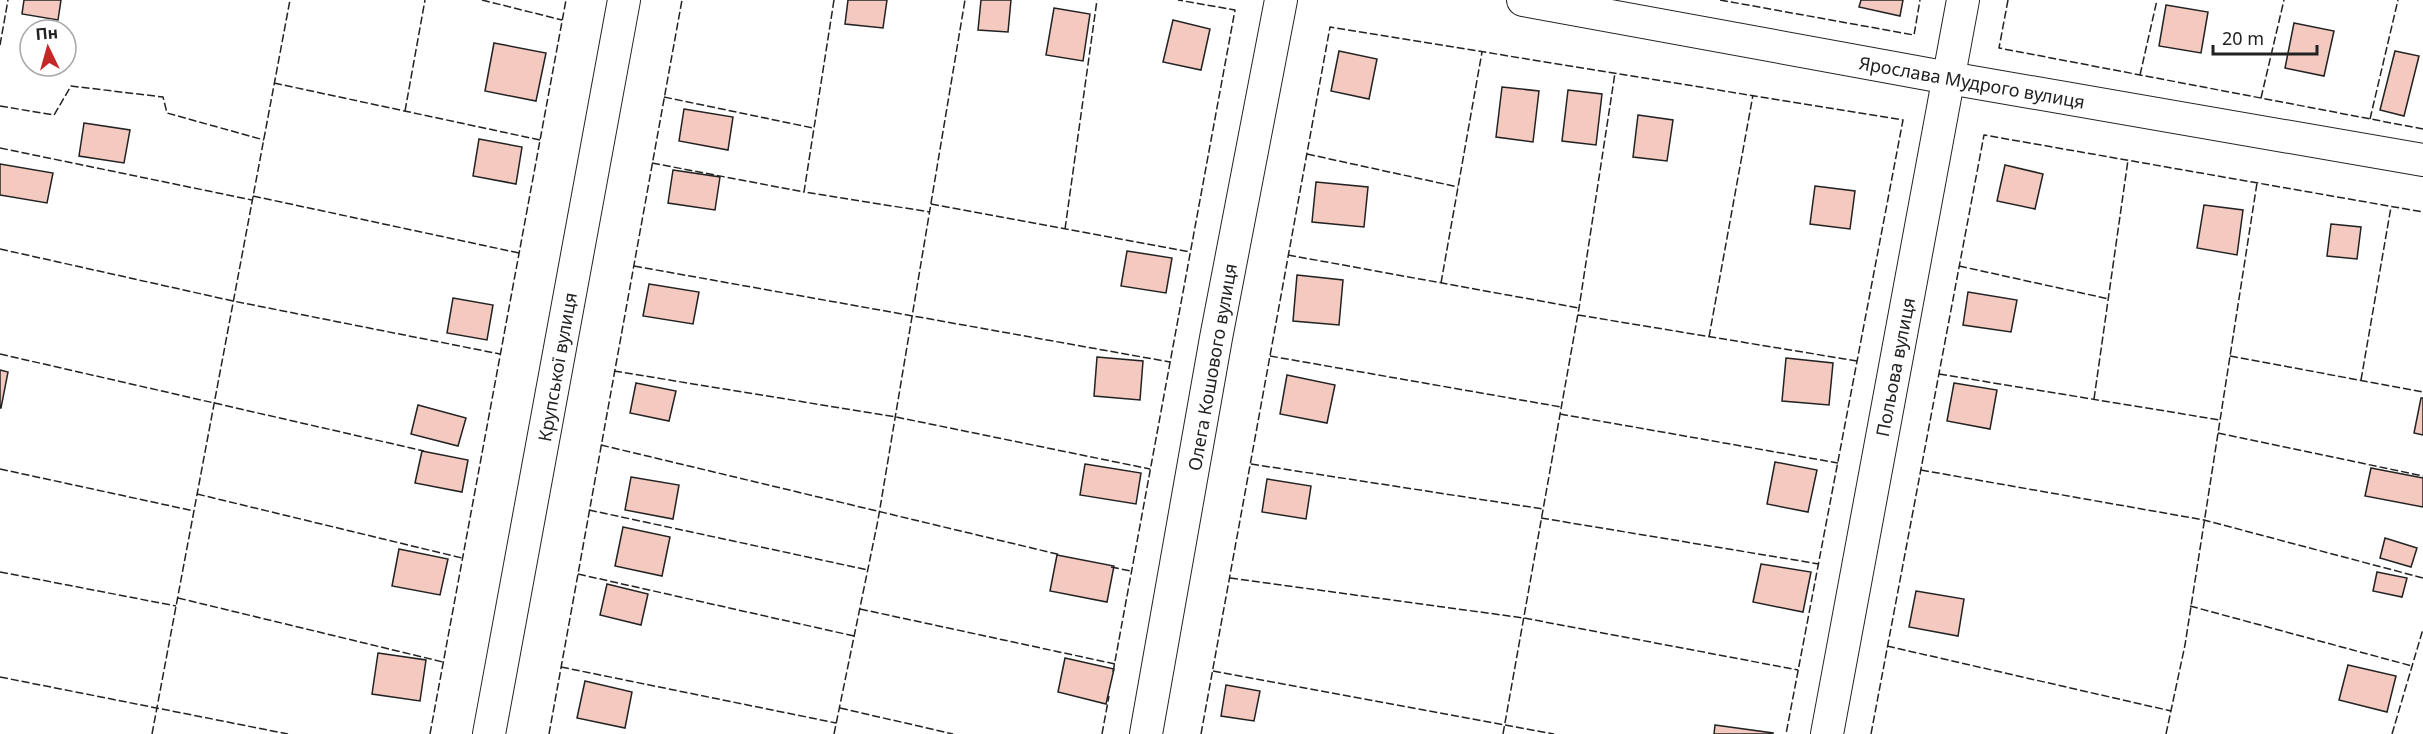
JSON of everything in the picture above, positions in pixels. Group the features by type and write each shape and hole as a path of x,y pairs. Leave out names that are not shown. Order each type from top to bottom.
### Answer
{"street":[{"name":"Крупської вулиця","path":"489,734 624,0"},
{"name":"Олега Кошового вулиця","path":"1146,734 1216,338 1281,0"},
{"name":"Ярослава Мудрого вулиця","path":"1522,0 1948,78 2423,160"},
{"name":"Польова вулиця","path":"1827,734 1963,0"}],"building":[{"path":"24,0 61,0 58,18 22,14"},
{"path":"848,0 887,0 883,28 845,24"},
{"path":"981,0 1011,0 1008,32 978,30"},
{"path":"1861,0 1903,0 1900,16 1859,7"},
{"path":"2166,5 2208,12 2201,53 2159,46"},
{"path":"1054,8 1090,14 1083,61 1046,55"},
{"path":"1173,20 1210,29 1201,70 1163,62"},
{"path":"2294,23 2334,31 2324,76 2285,68"},
{"path":"494,43 546,53 536,101 485,91"},
{"path":"1339,51 1377,59 1369,99 1331,91"},
{"path":"2395,51 2419,56 2404,116 2380,110"},
{"path":"1502,87 1539,91 1533,142 1496,137"},
{"path":"1568,90 1602,94 1596,145 1562,141"},
{"path":"684,109 733,117 728,150 679,141"},
{"path":"1638,115 1673,120 1667,161 1633,157"},
{"path":"84,123 130,130 124,163 79,156"},
{"path":"479,139 522,147 516,184 473,176"},
{"path":"0,164 53,173 47,203 0,195"},
{"path":"2005,165 2043,174 2035,209 1997,201"},
{"path":"673,170 720,177 715,210 668,203"},
{"path":"1316,182 1368,187 1364,227 1312,222"},
{"path":"1815,186 1855,191 1850,229 1810,224"},
{"path":"2204,205 2243,210 2237,255 2197,248"},
{"path":"2331,224 2361,227 2357,259 2327,256"},
{"path":"1127,251 1172,258 1166,293 1121,286"},
{"path":"1297,275 1343,280 1339,325 1293,321"},
{"path":"649,284 699,292 693,324 643,316"},
{"path":"1968,292 2017,300 2011,332 1963,325"},
{"path":"453,298 493,305 487,340 447,333"},
{"path":"1097,357 1143,361 1140,400 1094,396"},
{"path":"1786,358 1833,363 1829,405 1782,401"},
{"path":"0,370 8,372 1,408 0,408"},
{"path":"1287,375 1335,385 1327,423 1280,414"},
{"path":"636,383 676,391 669,421 630,413"},
{"path":"1954,383 1997,390 1990,429 1947,421"},
{"path":"2421,398 2423,398 2423,435 2414,433"},
{"path":"418,405 466,418 458,446 411,434"},
{"path":"422,451 468,460 462,492 415,483"},
{"path":"1775,462 1817,470 1808,512 1767,504"},
{"path":"1085,464 1141,473 1136,504 1080,495"},
{"path":"2371,468 2423,478 2423,507 2365,496"},
{"path":"631,477 679,485 673,519 625,510"},
{"path":"1267,479 1311,486 1306,519 1262,512"},
{"path":"623,527 670,537 662,576 615,566"},
{"path":"2385,538 2417,548 2411,567 2380,558"},
{"path":"399,549 448,559 440,595 392,586"},
{"path":"1057,555 1114,566 1107,602 1050,591"},
{"path":"1761,564 1811,572 1803,612 1753,602"},
{"path":"2377,572 2407,578 2402,597 2373,591"},
{"path":"607,584 648,594 641,625 600,615"},
{"path":"1916,591 1964,599 1958,636 1909,627"},
{"path":"378,653 426,660 420,701 372,694"},
{"path":"1065,658 1114,669 1106,704 1058,692"},
{"path":"2348,665 2396,676 2387,712 2339,700"},
{"path":"585,681 632,692 625,728 577,718"},
{"path":"1226,685 1260,691 1254,721 1221,716"},
{"path":"1715,725 1773,733 1773,734 1714,734"}],"fence":[{"path":"0,45 8,0"},
{"path":"152,734 290,0"},
{"path":"405,111 425,0"},
{"path":"482,0 562,20"},
{"path":"430,734 566,0"},
{"path":"549,734 682,0"},
{"path":"834,0 804,192 930,212"},
{"path":"834,734 878,520 965,0"},
{"path":"1065,229 1097,0"},
{"path":"1113,672 1235,10 1178,0"},
{"path":"1720,0 1914,35 1920,0"},
{"path":"2008,0 1999,48 2423,129"},
{"path":"2140,75 2157,0"},
{"path":"2261,98 2284,0"},
{"path":"2370,119 2398,0"},
{"path":"1201,734 1330,27 1903,120 1786,734"},
{"path":"1441,283 1482,52"},
{"path":"1503,734 1579,308 1615,73"},
{"path":"274,83 540,140"},
{"path":"0,106 54,115 71,86 163,97 167,113 264,140"},
{"path":"1709,337 1753,95"},
{"path":"664,97 813,128"},
{"path":"1871,734 1984,135 2423,212"},
{"path":"0,148 252,200"},
{"path":"1307,154 1458,187"},
{"path":"2094,399 2128,160"},
{"path":"652,163 804,192"},
{"path":"2166,734 2185,645 2257,183"},
{"path":"253,196 519,253"},
{"path":"931,204 1190,252"},
{"path":"2361,380 2391,207"},
{"path":"0,249 233,301 500,354"},
{"path":"1288,255 1579,308"},
{"path":"634,266 1170,362"},
{"path":"1959,266 2109,299"},
{"path":"1578,315 1857,361"},
{"path":"0,354 424,451"},
{"path":"1270,356 1561,407"},
{"path":"2230,356 2423,392"},
{"path":"614,371 896,417 1150,469"},
{"path":"1939,374 2220,420"},
{"path":"1560,414 1838,463"},
{"path":"2218,433 2423,476"},
{"path":"601,445 1061,555"},
{"path":"1251,464 1543,509"},
{"path":"0,469 194,511"},
{"path":"1921,470 2204,520 2423,578"},
{"path":"197,494 462,558"},
{"path":"589,510 868,570"},
{"path":"1541,518 1819,564"},
{"path":"1111,567 1131,571"},
{"path":"0,572 176,606"},
{"path":"578,574 854,636"},
{"path":"1230,578 1524,618 1798,670"},
{"path":"178,598 443,662"},
{"path":"2190,606 2412,666"},
{"path":"860,609 1115,664"},
{"path":"2392,734 2423,629"},
{"path":"1887,646 2171,711"},
{"path":"561,667 836,723"},
{"path":"1213,671 1554,734"},
{"path":"0,677 288,734"},
{"path":"1102,734 1109,696"},
{"path":"840,708 953,734"}]}
